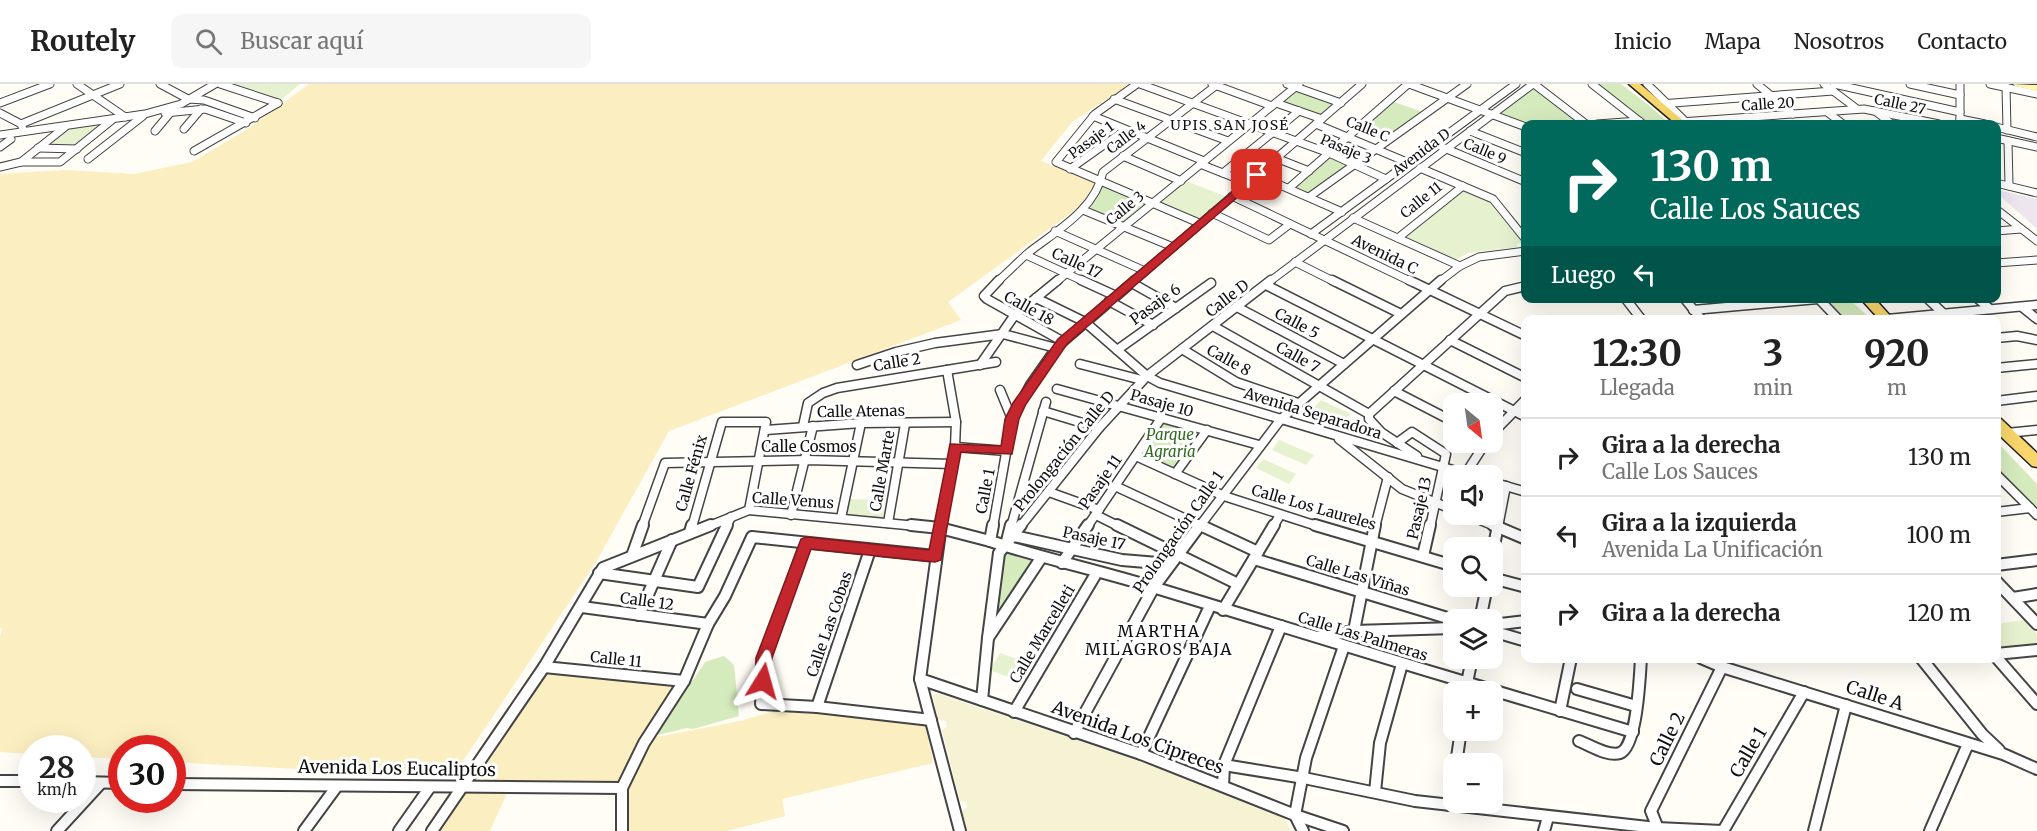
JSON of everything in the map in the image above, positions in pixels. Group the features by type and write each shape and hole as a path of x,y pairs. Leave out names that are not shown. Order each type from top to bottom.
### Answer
{"main road":[{"path":"1625,84 1677,120"},
{"path":"1634,84 1663,104 1678,120"},
{"path":"2018,84 2037,88"},
{"path":"1860,303 1872,315"},
{"path":"1871,303 1883,315"},
{"path":"2001,431 2037,462"},
{"path":"2001,431 2037,474"}],"street":[{"path":"0,103 50,84"},
{"path":"76,84 125,117"},
{"path":"0,135 22,128 120,84"},
{"path":"160,84 188,99 204,100 255,118"},
{"path":"88,159 145,114 188,99 215,84"},
{"path":"194,151 278,103 220,84"},
{"path":"1138,84 1093,116 1056,162 1199,223"},
{"name":"Pasaje 3","path":"1138,84 1329,153 1386,179"},
{"path":"1287,84 1298,85 1341,103"},
{"path":"857,365 896,352 935,343 1003,334 1059,345 1362,84"},
{"path":"1289,188 1409,84 1521,125"},
{"path":"1309,197 1467,84"},
{"name":"Avenida D","path":"1311,234 1516,84"},
{"path":"1534,84 1581,120"},
{"name":"Avenida D","path":"1323,240 1534,84"},
{"path":"1592,84 1637,120"},
{"path":"1647,84 1663,104 1770,96 1833,86 1860,109"},
{"path":"1647,84 1657,84"},
{"path":"1757,84 1792,114"},
{"path":"1824,84 1960,118 1960,84"},
{"path":"1910,84 1960,95"},
{"path":"1990,84 2037,94"},
{"path":"1215,85 1322,119"},
{"name":"Calle 4","path":"984,296 988,289 1026,255 1083,210 1101,182 1103,172 1215,85"},
{"name":"Calle 3","path":"980,364 1014,316 1298,85"},
{"path":"2006,87 2007,130"},
{"path":"1114,99 1227,141"},
{"path":"0,112 22,128 201,109 246,123"},
{"path":"184,129 201,109"},
{"name":"Calle 20","path":"1715,120 1860,109"},
{"name":"Calle 27","path":"1860,109 1920,120"},
{"path":"1874,110 1887,120"},
{"path":"1222,173 1299,111"},
{"path":"1827,112 1838,120"},
{"path":"155,131 170,113"},
{"path":"1093,116 1248,183"},
{"path":"0,167 21,162 60,162 114,119"},
{"name":"Calle C","path":"1316,124 1408,163"},
{"path":"21,162 67,125"},
{"path":"2001,128 2037,137"},
{"name":"Pasaje 1","path":"1070,169 1125,130"},
{"path":"1470,131 1521,151"},
{"path":"0,147 11,139"},
{"path":"2001,139 2037,147"},
{"path":"2008,141 2009,186"},
{"name":"Calle 9","path":"1434,144 1521,180"},
{"path":"38,148 77,149"},
{"path":"1123,156 1181,181"},
{"path":"1276,159 1310,171"},
{"path":"1420,168 1493,199 1521,234"},
{"path":"1257,175 1342,212"},
{"path":"2001,184 2037,193"},
{"name":"Calle 11","path":"1398,238 1463,186"},
{"name":"Avenida C","path":"1232,196 1521,334"},
{"path":"1083,210 1173,247"},
{"path":"1212,213 1269,240 1290,224"},
{"path":"2001,213 2037,242"},
{"path":"1353,218 1460,266"},
{"path":"2001,231 2021,229"},
{"path":"1055,231 1145,271"},
{"name":"Calle D","path":"1145,378 1323,240"},
{"path":"1281,419 1428,290 1460,266 1479,257 1521,252"},
{"name":"Calle 17","path":"1026,255 1067,273 1112,298 1153,325"},
{"path":"2001,263 2037,260"},
{"path":"1295,262 1401,314"},
{"path":"1132,283 1176,308"},
{"name":"Pasaje 6","path":"1117,350 1211,283"},
{"path":"1266,285 1521,414"},
{"path":"1428,462 1373,425 1369,414 1505,291 1521,287"},
{"name":"Calle 18","path":"984,296 1059,345"},
{"path":"1036,298 1084,322 1145,378"},
{"path":"1629,303 1638,315"},
{"path":"1689,303 1698,315"},
{"path":"1694,309 1740,303"},
{"path":"1822,303 1834,315"},
{"path":"1932,303 1944,314"},
{"path":"1983,303 1990,309"},
{"path":"1933,315 2037,305"},
{"name":"Calle 5","path":"1238,307 1344,364"},
{"path":"2022,307 2037,319"},
{"name":"Calle 7","path":"1213,326 1369,414"},
{"path":"2001,338 2017,336 2037,340"},
{"path":"1450,340 1521,376"},
{"name":"Calle 1","path":"990,541 1012,419 1030,385 1059,345"},
{"name":"Calle 8","path":"1182,350 1236,382 1298,403"},
{"name":"Calle 2","path":"808,426 808,403 823,393 837,388 996,362"},
{"path":"1080,364 1145,378"},
{"path":"2001,368 2037,364"},
{"path":"947,370 956,422 955,447 935,556 920,679 960,831"},
{"name":"Prolongación Calle D","path":"1005,546 1099,428 1145,378"},
{"name":"Avenida Separadora","path":"1145,378 1443,467"},
{"name":"Pasaje 10","path":"1057,389 1259,445"},
{"path":"1000,390 1012,419"},
{"path":"1394,391 1443,416"},
{"path":"2001,400 2037,396"},
{"path":"1503,422 1521,404"},
{"path":"982,700 997,563 999,554 1005,546 1045,406 1099,428"},
{"name":"Pasaje 11","path":"1062,563 1162,417"},
{"name":"Prolongación Calle 1","path":"1074,733 1154,587 1198,525 1281,419"},
{"name":"Calle Atenas","path":"722,422 766,426 808,426 956,422"},
{"name":"Calle Fénix","path":"690,532 722,422"},
{"path":"841,518 861,423"},
{"name":"Calle Marte","path":"888,523 905,424"},
{"path":"749,510 751,488 760,461 766,426"},
{"path":"791,515 804,462 808,426"},
{"path":"1175,474 1207,430"},
{"path":"2001,430 2037,430"},
{"path":"1397,443 1412,432 1445,453 1444,465"},
{"path":"1334,435 1402,489 1443,505"},
{"path":"955,447 1007,451"},
{"name":"Calle Los Laureles","path":"1136,456 1222,495 1280,515 1443,562"},
{"name":"Calle Cosmos","path":"632,556 665,463 899,461 952,464"},
{"name":"Pasaje 13","path":"1423,556 1443,471"},
{"path":"1354,631 1371,540 1388,477"},
{"path":"2001,479 2034,512"},
{"path":"1503,485 1521,490"},
{"name":"Calle Las Viñas","path":"1115,486 1256,555 1443,617"},
{"path":"1496,537 1506,486"},
{"path":"1049,492 1097,512 1238,584"},
{"name":"Calle Venus","path":"601,571 690,532 749,510 940,528 990,541"},
{"path":"2001,512 2034,512"},
{"path":"1223,610 1280,515"},
{"path":"432,831 544,667 582,607 601,571 698,587 731,517"},
{"path":"1493,525 1521,536"},
{"name":"Pasaje 17","path":"1014,536 1122,560 1170,564"},
{"path":"622,831 622,788 644,743 684,681 708,624 725,596 752,537 935,556"},
{"path":"639,615 672,540"},
{"path":"990,541 1005,546"},
{"path":"806,543 764,658 761,704 817,707 931,720"},
{"name":"Calle Las Palmeras","path":"1005,546 1041,558 1154,587 1460,681"},
{"name":"Calle Las Cobas","path":"817,707 870,550"},
{"path":"988,638 1041,558"},
{"path":"2001,564 2037,560"},
{"name":"Calle Marcelleti","path":"1014,712 1097,572"},
{"path":"1503,581 1521,586"},
{"path":"2001,585 2037,624"},
{"path":"2013,598 2037,594"},
{"path":"1141,754 1210,606"},
{"name":"Calle 12","path":"582,607 708,624"},
{"path":"1503,624 1521,622"},
{"path":"1223,786 1224,765 1281,626"},
{"path":"1316,637 1354,631 1443,628"},
{"path":"1503,634 1521,640"},
{"path":"1303,831 1295,815 1306,758 1344,646"},
{"path":"2001,654 2037,650"},
{"path":"2001,661 2037,704"},
{"path":"1560,711 1570,663"},
{"path":"1579,741 1620,753 1625,751 1633,732 1640,663"},
{"name":"Calle A","path":"1713,663 2003,754 2037,769"},
{"path":"1925,663 1982,734 2003,754"},
{"path":"1375,792 1380,743 1402,664"},
{"name":"Calle 11","path":"544,667 684,681"},
{"name":"Calle 2","path":"1658,830 1652,811 1722,667"},
{"name":"Avenida Los Cipreces","path":"920,679 1141,754 1295,815 1343,831"},
{"path":"1577,689 1636,706"},
{"name":"Calle 1","path":"1722,831 1804,692"},
{"name":"Calle Las Palmeras","path":"1503,694 1633,732"},
{"path":"1814,831 1846,705"},
{"path":"1930,831 1968,744"},
{"path":"1224,765 1304,777 1415,801 1443,804"},
{"path":"0,781 18,781"},
{"path":"96,783 108,783"},
{"path":"57,831 101,783"},
{"name":"Avenida Los Eucaliptos","path":"186,784 622,788"},
{"path":"304,831 338,786"},
{"path":"399,831 430,787"},
{"path":"1503,812 1658,830 1722,831"},
{"path":"1544,831 1548,817"}],"shaded area":[{"path":"2001,191 2037,199 2037,229 2001,197"},
{"path":"936,693 1136,760 1276,811 1285,819 1291,831 967,831 962,811 967,807 966,802 960,801 942,730 947,727 946,721 938,720 933,696"}],"green space":[{"path":"226,84 300,84 280,101"},
{"path":"1595,84 1621,84 1666,120 1641,120"},
{"path":"1532,88 1550,98 1574,120 1521,120 1521,123 1498,114"},
{"path":"1297,90 1334,102 1319,115 1282,102"},
{"path":"1394,102 1423,112 1381,141 1360,132"},
{"path":"107,123 77,147 44,147 66,128"},
{"path":"1329,156 1350,165 1308,196 1293,188"},
{"path":"1186,181 1227,197 1198,221 1156,204"},
{"path":"1102,186 1146,205 1122,224 1088,209"},
{"path":"1464,189 1491,200 1521,243 1517,244 1517,247 1468,253 1453,261 1404,237"},
{"path":"1825,303 1853,303 1867,315 1838,315"},
{"path":"1321,400 1351,414 1342,424 1312,410"},
{"name":"Parque Agraria","path":"1165,421 1199,431 1172,469 1143,455"},
{"path":"1279,440 1314,455 1306,465 1272,450"},
{"path":"2001,446 2037,484 2037,513 2001,477"},
{"path":"1263,459 1296,474 1289,484 1256,468"},
{"path":"850,499 886,500 883,519 847,518"},
{"path":"1007,553 1035,561 996,616 1002,556"},
{"path":"2024,620 2037,634 2037,644 2001,648 2001,623"},
{"path":"1000,653 1033,665 1023,683 990,670"},
{"path":"724,656 734,665 739,716 693,729 687,728 658,735 661,719 683,688 694,679 705,662"}],"sand":[{"path":"309,84 1130,84 1072,122 1041,161 1096,183 1078,208 948,302 961,320 669,431 596,562 457,770 438,777 186,763 186,735 108,735 108,758 96,758 96,735 18,735 18,753 0,752 0,637 2,630 0,627 0,174 65,170 134,174 192,162 248,129"},
{"path":"549,670 680,683 657,730 657,737 740,721 774,711 810,711 925,722 933,763 782,799 785,816 727,831 626,831 624,789 512,782 490,831 437,831 542,675"}],"district":[{"name":"UPIS SAN JOSÉ","path":"1230,125"},
{"name":"MARTHA MILAGROS BAJA","path":"1159,640"}],"route":[{"path":"763,681 764,658 806,543 935,556 955,447 1007,451 1012,419 1030,385 1062,341 1257,175"}]}
